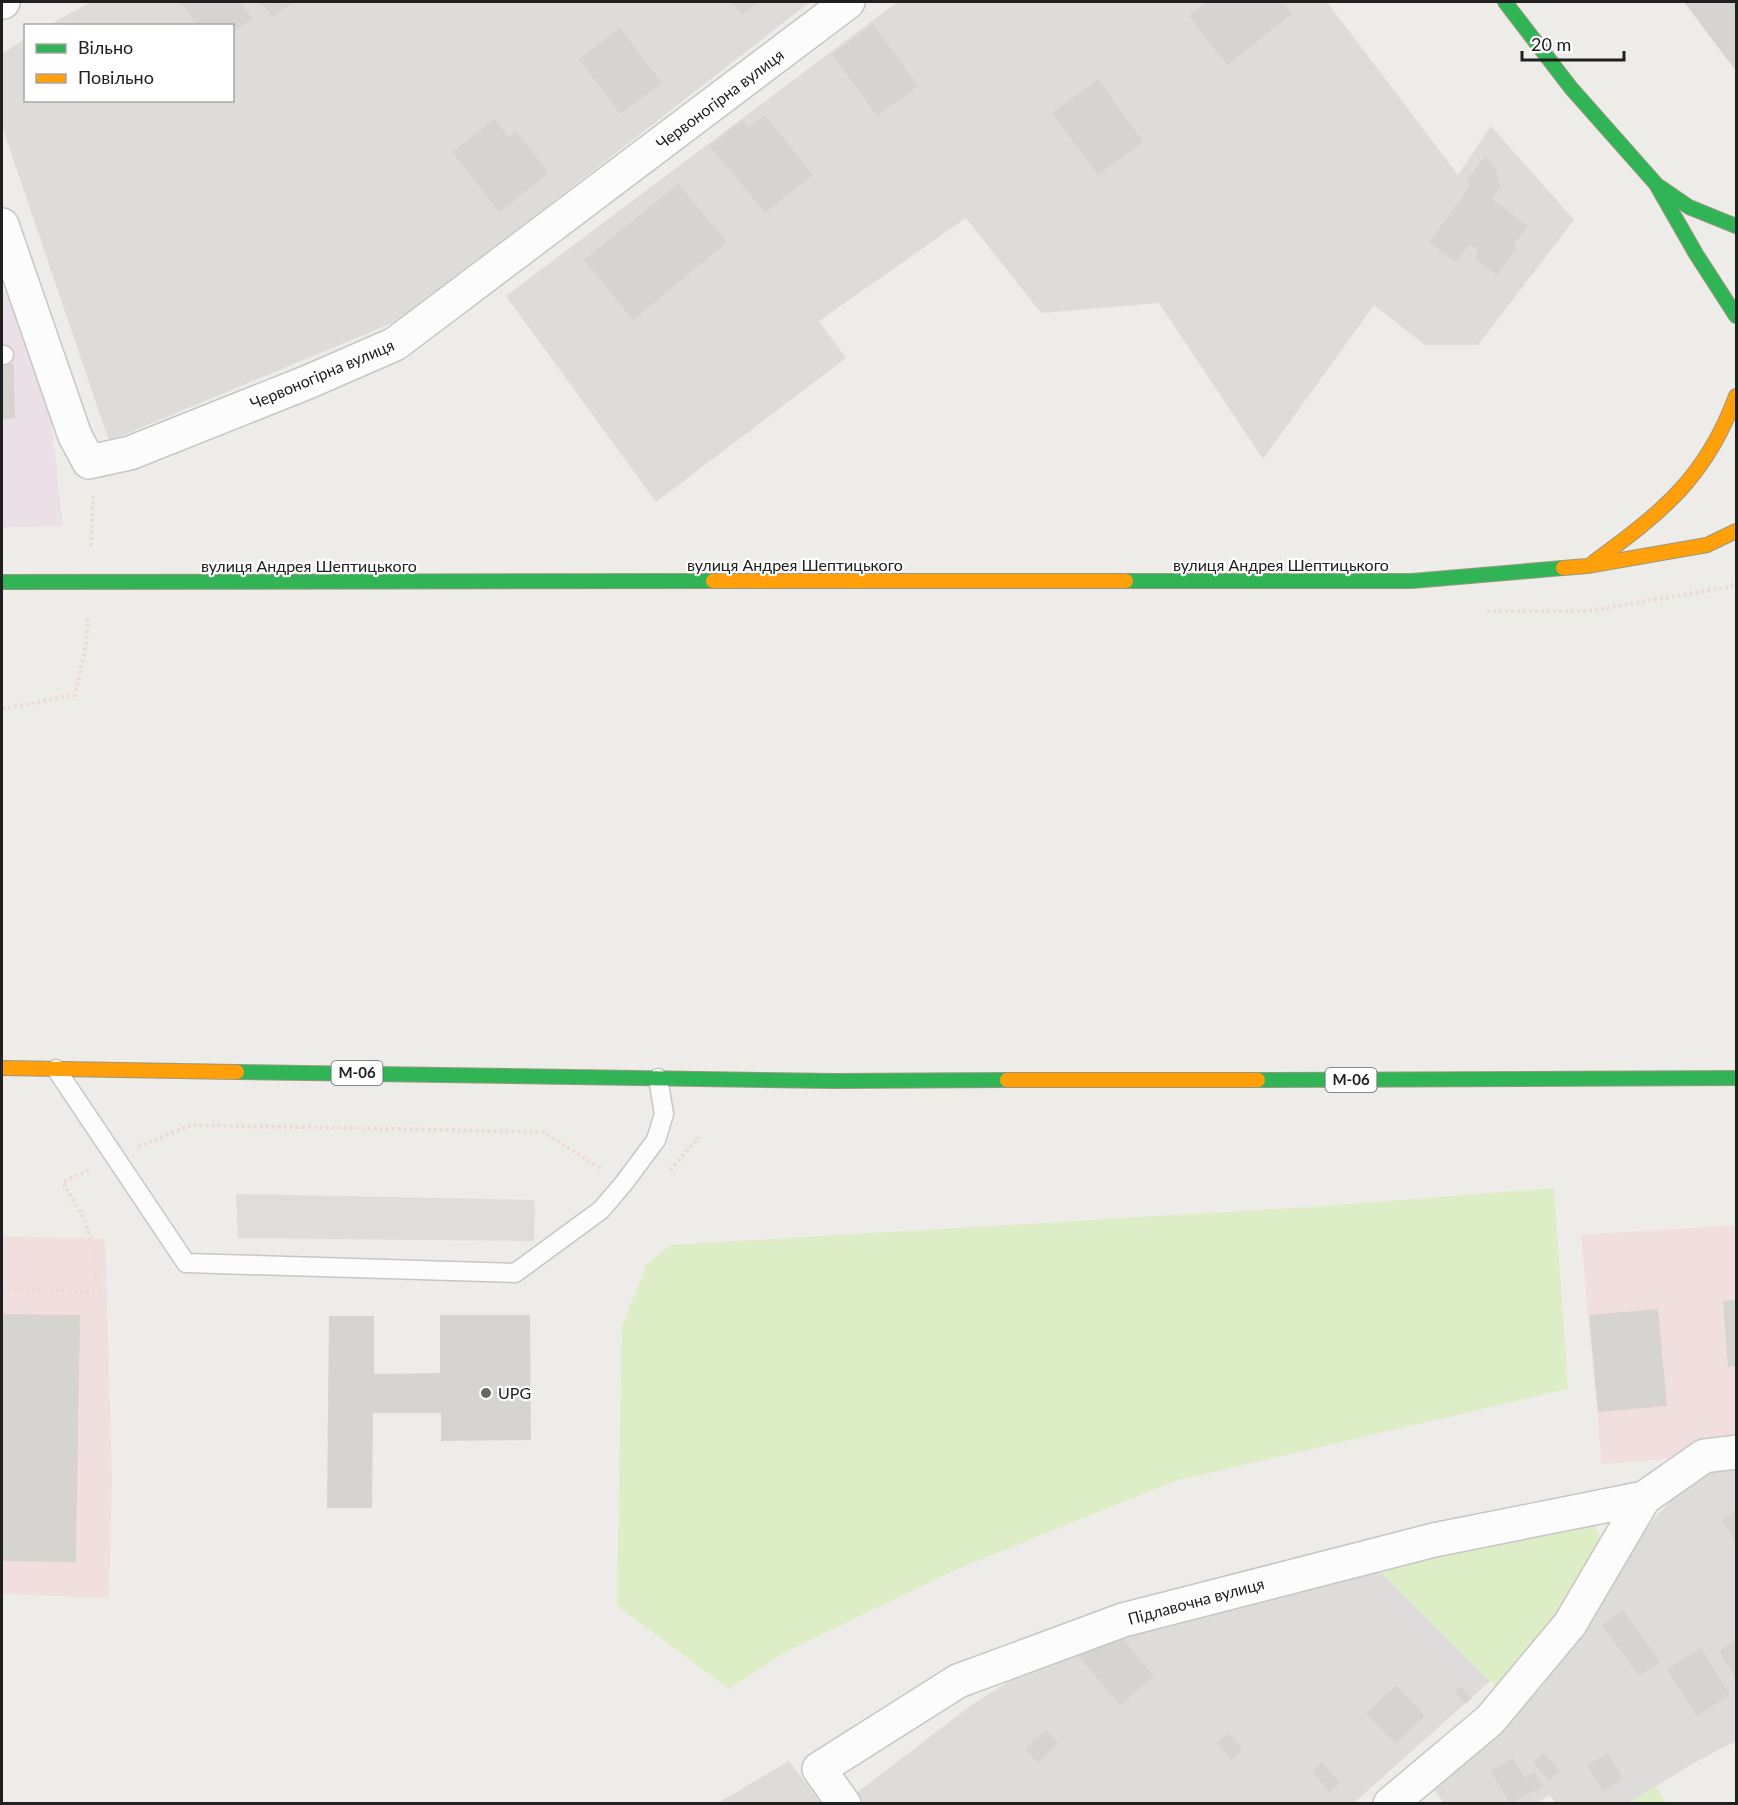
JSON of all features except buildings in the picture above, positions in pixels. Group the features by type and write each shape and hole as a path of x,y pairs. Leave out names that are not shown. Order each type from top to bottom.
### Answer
{"main road":[{"path":"1505,2 1571,88 1656,184 1695,254 1737,316"},
{"path":"1656,184 1689,207 1737,226"},
{"path":"1587,566 1673,498 1699,470 1718,442 1737,396"},
{"name":"вулиця Андрея Шептицького","path":"2,582 1412,581 1587,566 1707,544 1737,531"},
{"name":"М-06","path":"2,1068 834,1081 1737,1078"}],"street":[{"name":"Червоногірна вулиця","path":"89,462 130,453 308,382 395,344 848,2"},
{"path":"2,225 75,436 89,462"},
{"name":"Підлавочна вулиця","path":"844,1803 819,1769 958,1681 1123,1620 1434,1540 1644,1498 1704,1456 1737,1452"},
{"name":"Підлавочна вулиця","path":"1390,1803 1490,1720 1570,1624 1644,1498"}],"lane":[{"path":"56,1069 186,1263 516,1273 601,1210 624,1184 656,1140 664,1114 658,1078"}],"path":[{"path":"89,462 93,505 91,546"},
{"path":"2,710 75,695 86,645 88,616"},
{"path":"2,1289 99,1292 94,1248 85,1221 63,1182 191,1125 543,1132 624,1184"},
{"path":"668,1173 699,1137"}],"shaded area":[{"path":"91,2 810,2 402,319 109,441 2,126 2,54 24,40 24,102 234,102 234,24 51,24"},
{"path":"897,2 1327,2 1458,175 1491,126 1574,220 1478,345 1425,345 1374,305 1263,459 1159,303 1041,313 966,218 819,321 846,358 656,502 506,296"},
{"path":"2,291 10,291 50,412 63,526 2,527"},
{"path":"236,1194 535,1200 534,1241 238,1238"},
{"path":"1736,1225 1736,1451 1704,1456 1602,1464 1581,1235"},
{"path":"2,1236 105,1239 112,1477 109,1598 2,1594"},
{"path":"1736,1469 1736,1741 1701,1759 1628,1803 1556,1803 1549,1795 1537,1803 1444,1803 1431,1785 1542,1687 1615,1573 1656,1516 1697,1475"},
{"path":"1378,1569 1490,1681 1354,1803 862,1804 854,1795 974,1703 1053,1654"},
{"path":"789,1761 821,1803 718,1803"}],"green space":[{"path":"1554,1188 1568,1389 1175,1481 962,1567 789,1650 729,1689 617,1606 622,1326 647,1264 671,1245 1312,1207"},
{"path":"1594,1524 1601,1539 1547,1631 1501,1689 1490,1681 1378,1569 1453,1544"},
{"path":"1656,1787 1666,1803 1628,1803"}],"traffic: fast":[{"path":"1505,2 1571,88 1656,184 1696,254 1736,316"},
{"path":"1660,187 1689,207 1736,226"},
{"path":"1126,581 1412,581 1563,568"},
{"path":"2,582 713,581"},
{"path":"237,1072 834,1081 1007,1080"},
{"path":"1258,1080 1736,1078"}],"traffic: slow":[{"path":"1594,562 1641,526 1679,491 1711,449 1736,396"},
{"path":"1563,568 1587,566 1707,545 1736,531"},
{"path":"713,581 1126,581"},
{"path":"2,1068 237,1072"},
{"path":"1007,1080 1258,1080"}],"place":[{"name":"UPG","path":"486,1393"}]}
